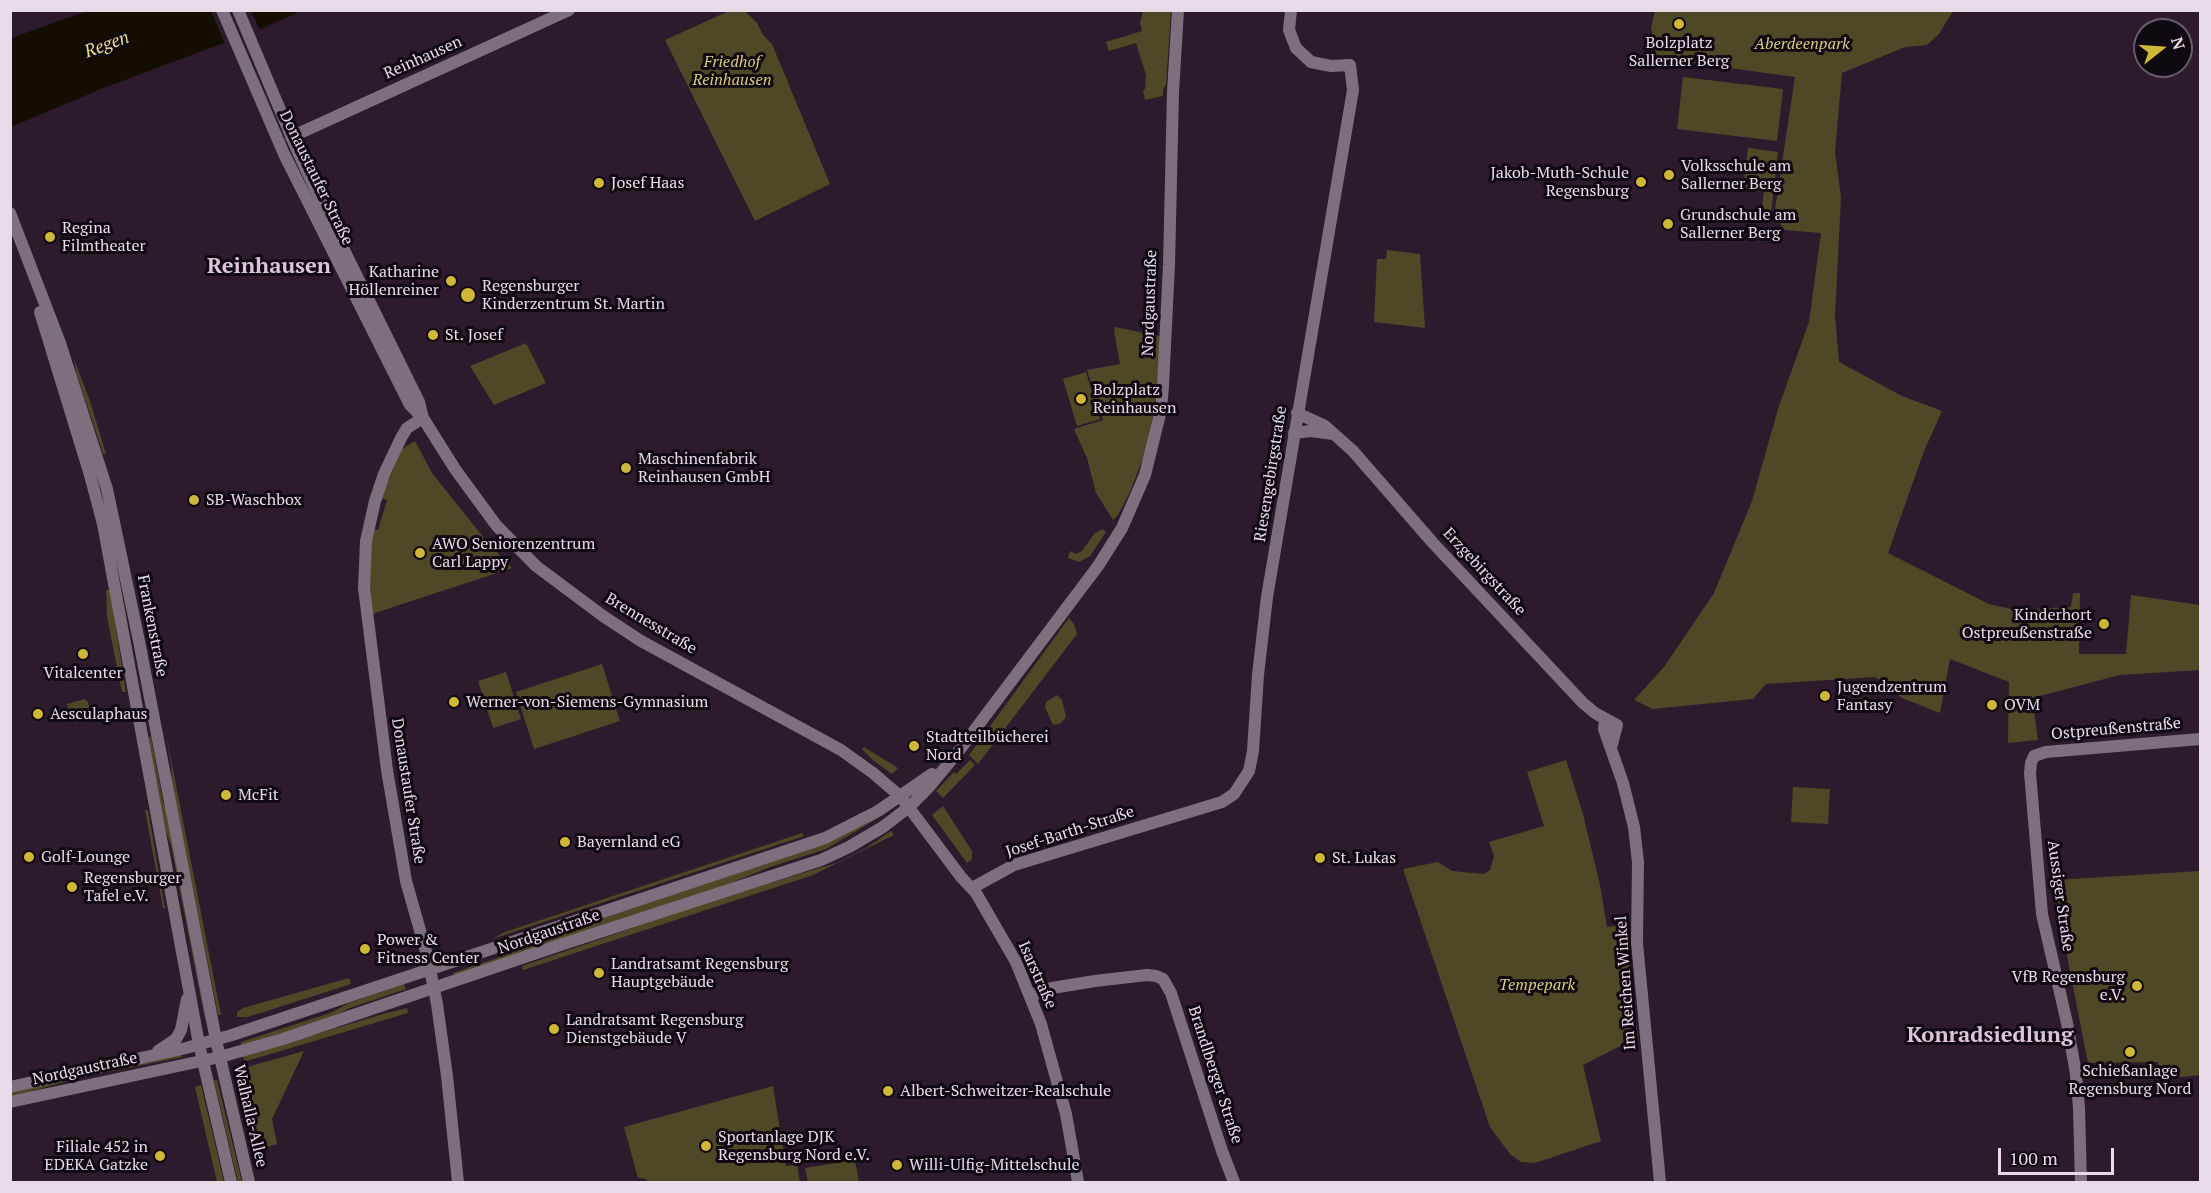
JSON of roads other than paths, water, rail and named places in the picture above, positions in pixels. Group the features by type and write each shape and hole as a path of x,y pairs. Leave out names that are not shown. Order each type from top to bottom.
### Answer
{"street":[{"name":"Donaustaufer Straße","path":"222,10 280,146 410,405 423,418"},
{"name":"Donaustaufer Straße","path":"238,10 342,249 419,402 423,418"},
{"name":"Reinhausen","path":"291,136 569,10"},
{"name":"Nordgaustraße","path":"10,1087 216,1040 833,835 905,802 929,787 958,753 1098,566 1127,518 1151,457 1161,410 1165,354 1173,92 1178,10"},
{"name":"Riesengebirgstraße","path":"1147,825 1222,802 1234,794 1249,771 1253,751 1265,609 1353,90 1350,65 1322,65 1302,56 1291,40 1289,23 1291,10"},
{"name":"Frankenstraße","path":"10,213 60,343 107,489 220,1058"},
{"name":"Frankenstraße","path":"10,236 47,331 103,524 202,1061"},
{"name":"Erzgebirgstraße","path":"1297,413 1325,426 1353,451 1433,543 1583,703 1611,722"},
{"name":"Donaustaufer Straße","path":"423,418 407,428 384,474 369,521 363,565 373,671 387,770 406,881 434,988 447,1076 458,1182"},
{"name":"Brennesstraße","path":"423,418 455,469 496,525 536,566 565,589 641,641 841,750 873,773 905,802"},
{"path":"1294,433 1311,431 1333,434"},
{"name":"Im Reichen Winkel","path":"1611,722 1604,729 1623,783 1634,827 1638,862 1637,943 1660,1182"},
{"name":"Ostpreußenstraße","path":"2034,756 2070,749 2200,739"},
{"name":"Aussiger Straße","path":"2034,756 2030,773 2042,914 2074,1065 2079,1108 2081,1182"},
{"name":"Nordgaustraße","path":"10,1102 220,1058 821,860 888,824 905,802"},
{"name":"Isarstraße","path":"905,802 961,877 972,888 1001,934 1030,996 1041,1024 1066,1114 1078,1182"},
{"name":"Josef-Barth-Straße","path":"972,888 1014,865 1147,825"},
{"name":"Brandlberger Straße","path":"1030,996 1052,988 1095,981 1147,975 1163,979 1172,993 1234,1182"},
{"path":"146,1057 168,1045 181,1030 186,1007 187,980"},
{"name":"Walhalla-Allee","path":"220,1058 249,1182"},
{"name":"Walhalla-Allee","path":"202,1061 231,1182"}],"water":[{"name":"Regen","path":"87,11 301,11 261,29 101,89 11,127 11,38"}],"place":[{"name":"Bolzplatz Sallerner Berg","path":"1679,24"},
{"name":"Volksschule am Sallerner Berg","path":"1669,175"},
{"name":"Jakob-Muth-Schule Regensburg","path":"1641,182"},
{"name":"Josef Haas","path":"599,183"},
{"name":"Grundschule am Sallerner Berg","path":"1668,224"},
{"name":"Regina Filmtheater","path":"50,237"},
{"name":"Katharine Höllenreiner","path":"451,281"},
{"name":"Regensburger Kinderzentrum St. Martin","path":"468,295"},
{"name":"St. Josef","path":"433,335"},
{"name":"Bolzplatz Reinhausen","path":"1081,399"},
{"name":"Maschinenfabrik Reinhausen GmbH","path":"626,468"},
{"name":"SB-Waschbox","path":"194,500"},
{"name":"AWO Seniorenzentrum Carl Lappy","path":"420,553"},
{"name":"Kinderhort Ostpreußenstraße","path":"2104,624"},
{"name":"Vitalcenter","path":"83,654"},
{"name":"Jugendzentrum Fantasy","path":"1825,696"},
{"name":"Werner-von-Siemens-Gymnasium","path":"454,702"},
{"name":"OVM","path":"1992,705"},
{"name":"Aesculaphaus","path":"38,714"},
{"name":"Stadtteilbücherei Nord","path":"914,746"},
{"name":"McFit","path":"226,795"},
{"name":"Bayernland eG","path":"565,842"},
{"name":"Golf-Lounge","path":"29,857"},
{"name":"St. Lukas","path":"1320,858"},
{"name":"Regensburger Tafel e.V.","path":"72,887"},
{"name":"Power & Fitness Center","path":"365,949"},
{"name":"Landratsamt Regensburg Hauptgebäude","path":"599,973"},
{"name":"VfB Regensburg e.V.","path":"2137,986"},
{"name":"Landratsamt Regensburg Dienstgebäude V","path":"554,1029"},
{"name":"Schießanlage Regensburg Nord","path":"2130,1052"},
{"name":"Albert-Schweitzer-Realschule","path":"888,1091"},
{"name":"Sportanlage DJK Regensburg Nord e.V.","path":"706,1146"},
{"name":"Filiale 452 in EDEKA Gatzke","path":"160,1156"},
{"name":"Willi-Ulfig-Mittelschule","path":"897,1165"}],"district":[{"name":"Reinhausen","path":"269,267"},
{"name":"Konradsiedlung","path":"1990,1036"}],"park label":[{"name":"Aberdeenpark","path":"1802,44"},
{"name":"Friedhof Reinhausen","path":"732,71"},
{"name":"Tempepark","path":"1537,985"}]}
